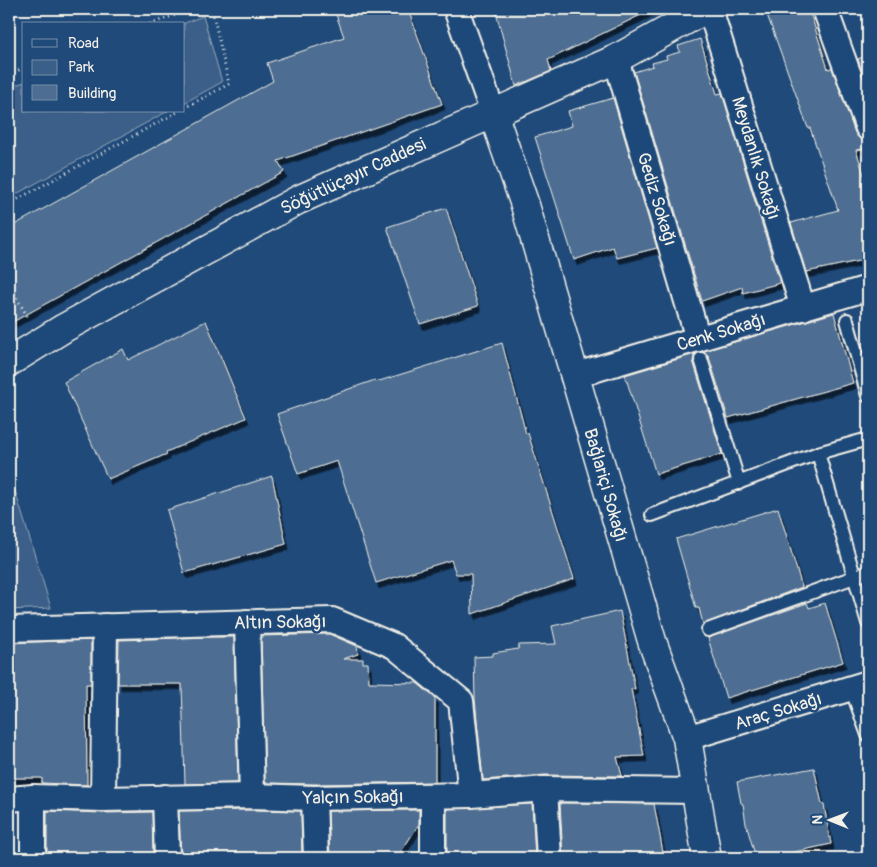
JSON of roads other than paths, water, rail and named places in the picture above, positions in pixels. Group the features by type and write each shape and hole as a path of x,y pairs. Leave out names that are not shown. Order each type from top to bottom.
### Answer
{"street":[{"path":"456,9 492,114"},
{"name":"Söğütlüçayır Caddesi","path":"9,362 64,328 298,200 616,59 706,9"},
{"name":"Meydanlık Sokağı","path":"710,9 802,308"},
{"path":"825,9 868,128"},
{"name":"Gediz Sokağı","path":"616,59 700,349"},
{"name":"Bağlariçi Sokağı","path":"492,114 525,205 652,641 687,738 708,858"},
{"name":"Cenk Sokağı","path":"574,376 700,349 802,308 868,288"},
{"name":"Altın Sokağı","path":"9,629 332,620 394,646 461,701 471,796"},
{"path":"247,622 252,796"},
{"path":"103,799 106,626"},
{"name":"Araç Sokağı","path":"687,738 860,686"},
{"path":"545,789 549,858"},
{"name":"Yalçın Sokağı","path":"9,799 33,797 103,799 252,796 314,798 471,796 545,789 697,791"},
{"path":"433,796 433,858"},
{"path":"33,797 33,858"},
{"path":"166,797 167,858"},
{"path":"314,798 316,858"}],"lane":[{"path":"847,320 868,396"},
{"path":"700,349 739,483"},
{"path":"652,515 818,453 868,439"},
{"path":"818,453 868,623"},
{"path":"708,630 868,572"},
{"path":"860,686 868,735"}]}
